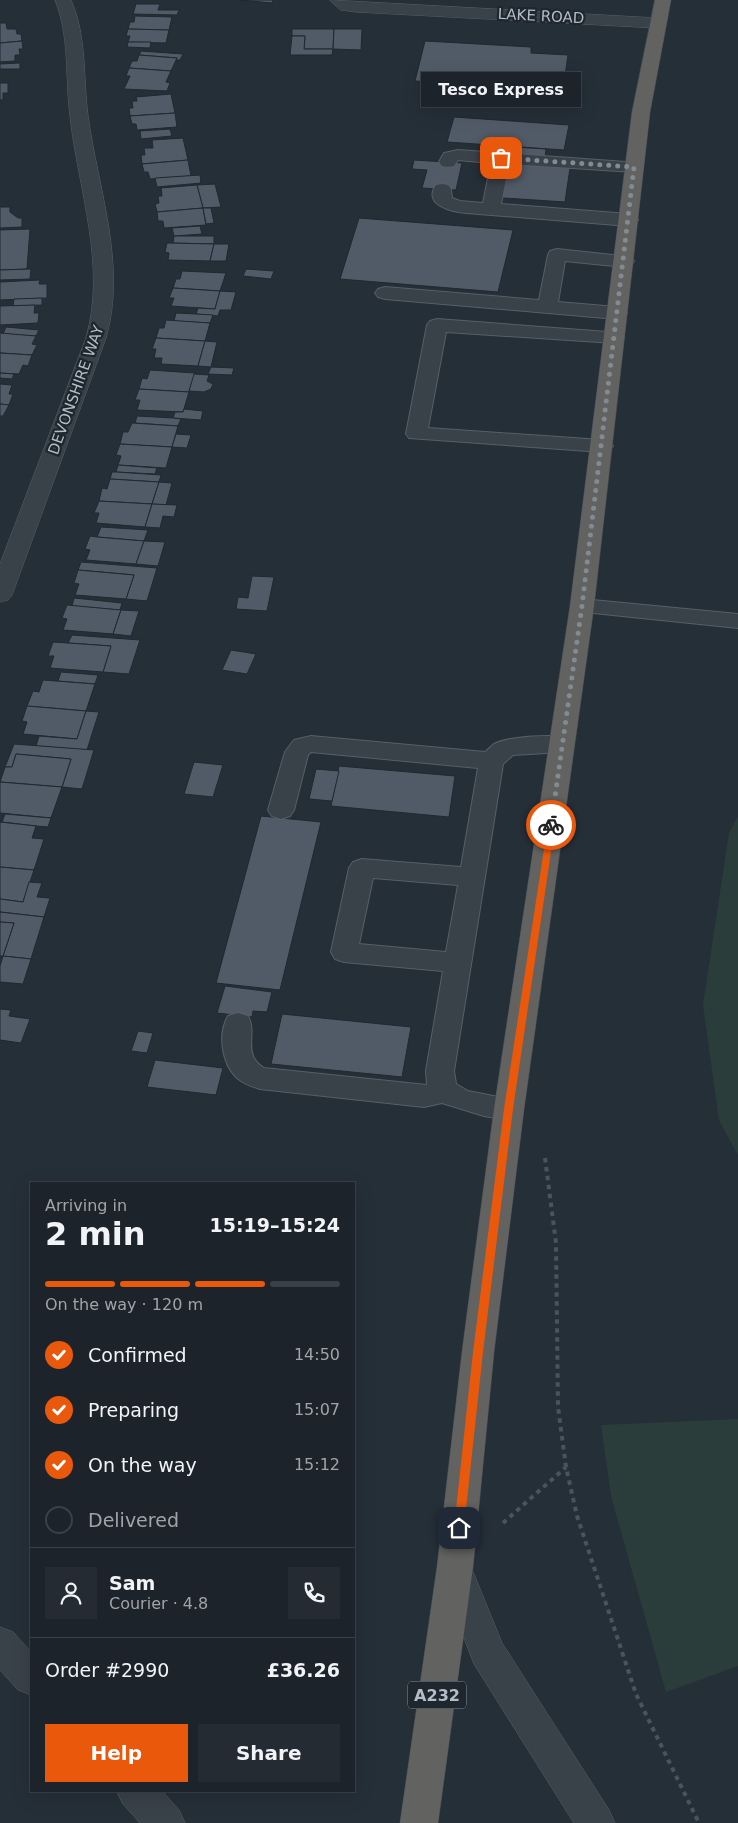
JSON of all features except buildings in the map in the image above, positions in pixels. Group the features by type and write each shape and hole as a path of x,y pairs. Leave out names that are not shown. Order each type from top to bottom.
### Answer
{"highway":[{"name":"A232","path":"419,1823 454,1567 478,1352 509,1109 582,606 641,112 663,0"}],"street":[{"name":"DEVONSHIRE WAY","path":"0,595 96,338 103,312 103,269 99,234 79,118 69,21 63,0"},
{"name":"LAKE ROAD","path":"338,0 347,6 372,8 657,23"},
{"path":"454,1567 487,1652 596,1823"},
{"path":"0,1644 30,1677"},
{"path":"137,1792 166,1823"}],"lane":[{"path":"448,162 450,158 458,155 634,167"},
{"path":"491,209 501,158"},
{"path":"442,189 443,200 448,204 462,208 629,220"},
{"path":"547,307 557,255 624,261"},
{"path":"385,293 617,313"},
{"path":"602,446 416,434 438,325 614,337"},
{"path":"582,606 738,621"},
{"path":"281,810 296,752 303,746 311,744 490,761"},
{"path":"509,1109 476,1104 453,1096 444,1090 440,1082 440,1071 490,761 502,750 510,747 562,744"},
{"path":"458,963 344,952 362,868 472,877"},
{"path":"238,1023 235,1041 244,1069 250,1075 260,1078 424,1096 435,1095 444,1090"}],"path":[{"path":"544,1155 556,1243 558,1408 566,1467 577,1516 636,1694 698,1823"},
{"path":"454,1567 566,1467"}],"green space":[{"path":"738,816 738,1155 719,1120 703,1005 729,833"},
{"path":"738,1419 738,1666 666,1692 611,1496 601,1425"}],"way so far":[{"path":"501,158 634,167 582,606 551,825"}],"place":[{"name":"Tesco Express","path":"501,158"}],"route":[{"path":"459,1528 478,1352 509,1109 551,825"}]}
